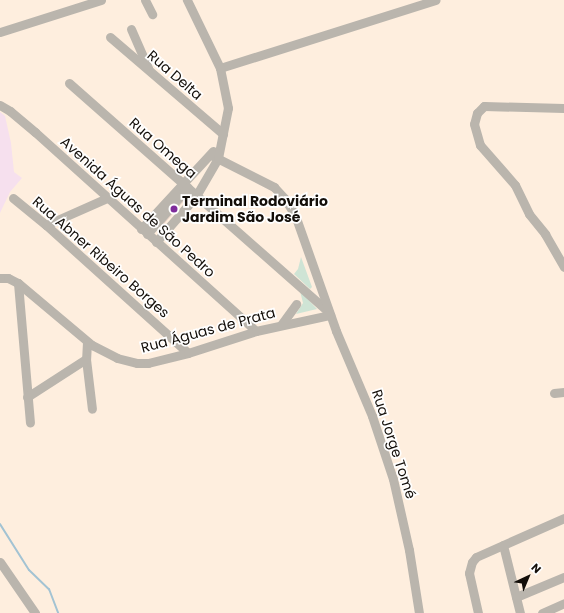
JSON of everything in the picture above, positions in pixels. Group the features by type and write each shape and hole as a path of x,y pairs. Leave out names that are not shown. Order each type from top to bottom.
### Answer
{"street":[{"path":"0,32 101,0"},
{"path":"145,0 152,14"},
{"path":"149,236 190,190 223,142 222,135 228,101 220,68 187,0"},
{"path":"220,68 436,0"},
{"path":"131,29 148,70"},
{"name":"Rua Delta","path":"110,37 222,135"},
{"name":"Rua Omega","path":"68,83 330,314"},
{"name":"Avenida Águas de São Pedro","path":"0,105 10,111 35,132 256,332"},
{"path":"564,108 484,106 474,118 476,133 480,145 515,185 529,214 545,234 564,267"},
{"path":"149,236 190,190 214,156"},
{"name":"Rua Jorge Tomé","path":"214,156 265,182 286,199 295,215 330,314 372,416 393,479 409,550 419,613"},
{"name":"Rua Abner Ribeiro Borges","path":"13,198 46,225 188,353"},
{"path":"46,225 107,198"},
{"name":"Rua Águas de Prata","path":"0,278 8,278 18,282 87,342 112,356 137,363 148,363 188,353 281,325 330,314"},
{"path":"18,282 30,422"},
{"path":"281,325 296,304"},
{"path":"87,342 86,359 92,409"},
{"path":"27,397 86,359"},
{"path":"554,393 564,392"},
{"path":"478,613 469,573 470,566 476,557 564,518"},
{"path":"503,545 520,613"},
{"path":"0,562 35,613"},
{"path":"516,597 564,577"},
{"path":"542,613 564,603"}],"shaded area":[{"path":"0,112 5,116 11,143 14,172 22,178 10,192 0,213"}],"green space":[{"path":"301,257 312,287 310,289 294,274 298,269"},
{"path":"300,291 317,309 296,314 303,303"}],"building":[{"name":"Terminal Rodoviário Jardim São José","path":"186,193 189,195 163,225 160,224"}],"waterway":[{"path":"0,524 29,570 49,589 58,613"}],"place":[{"name":"Terminal Rodoviário Jardim São José","path":"174,209"}]}
